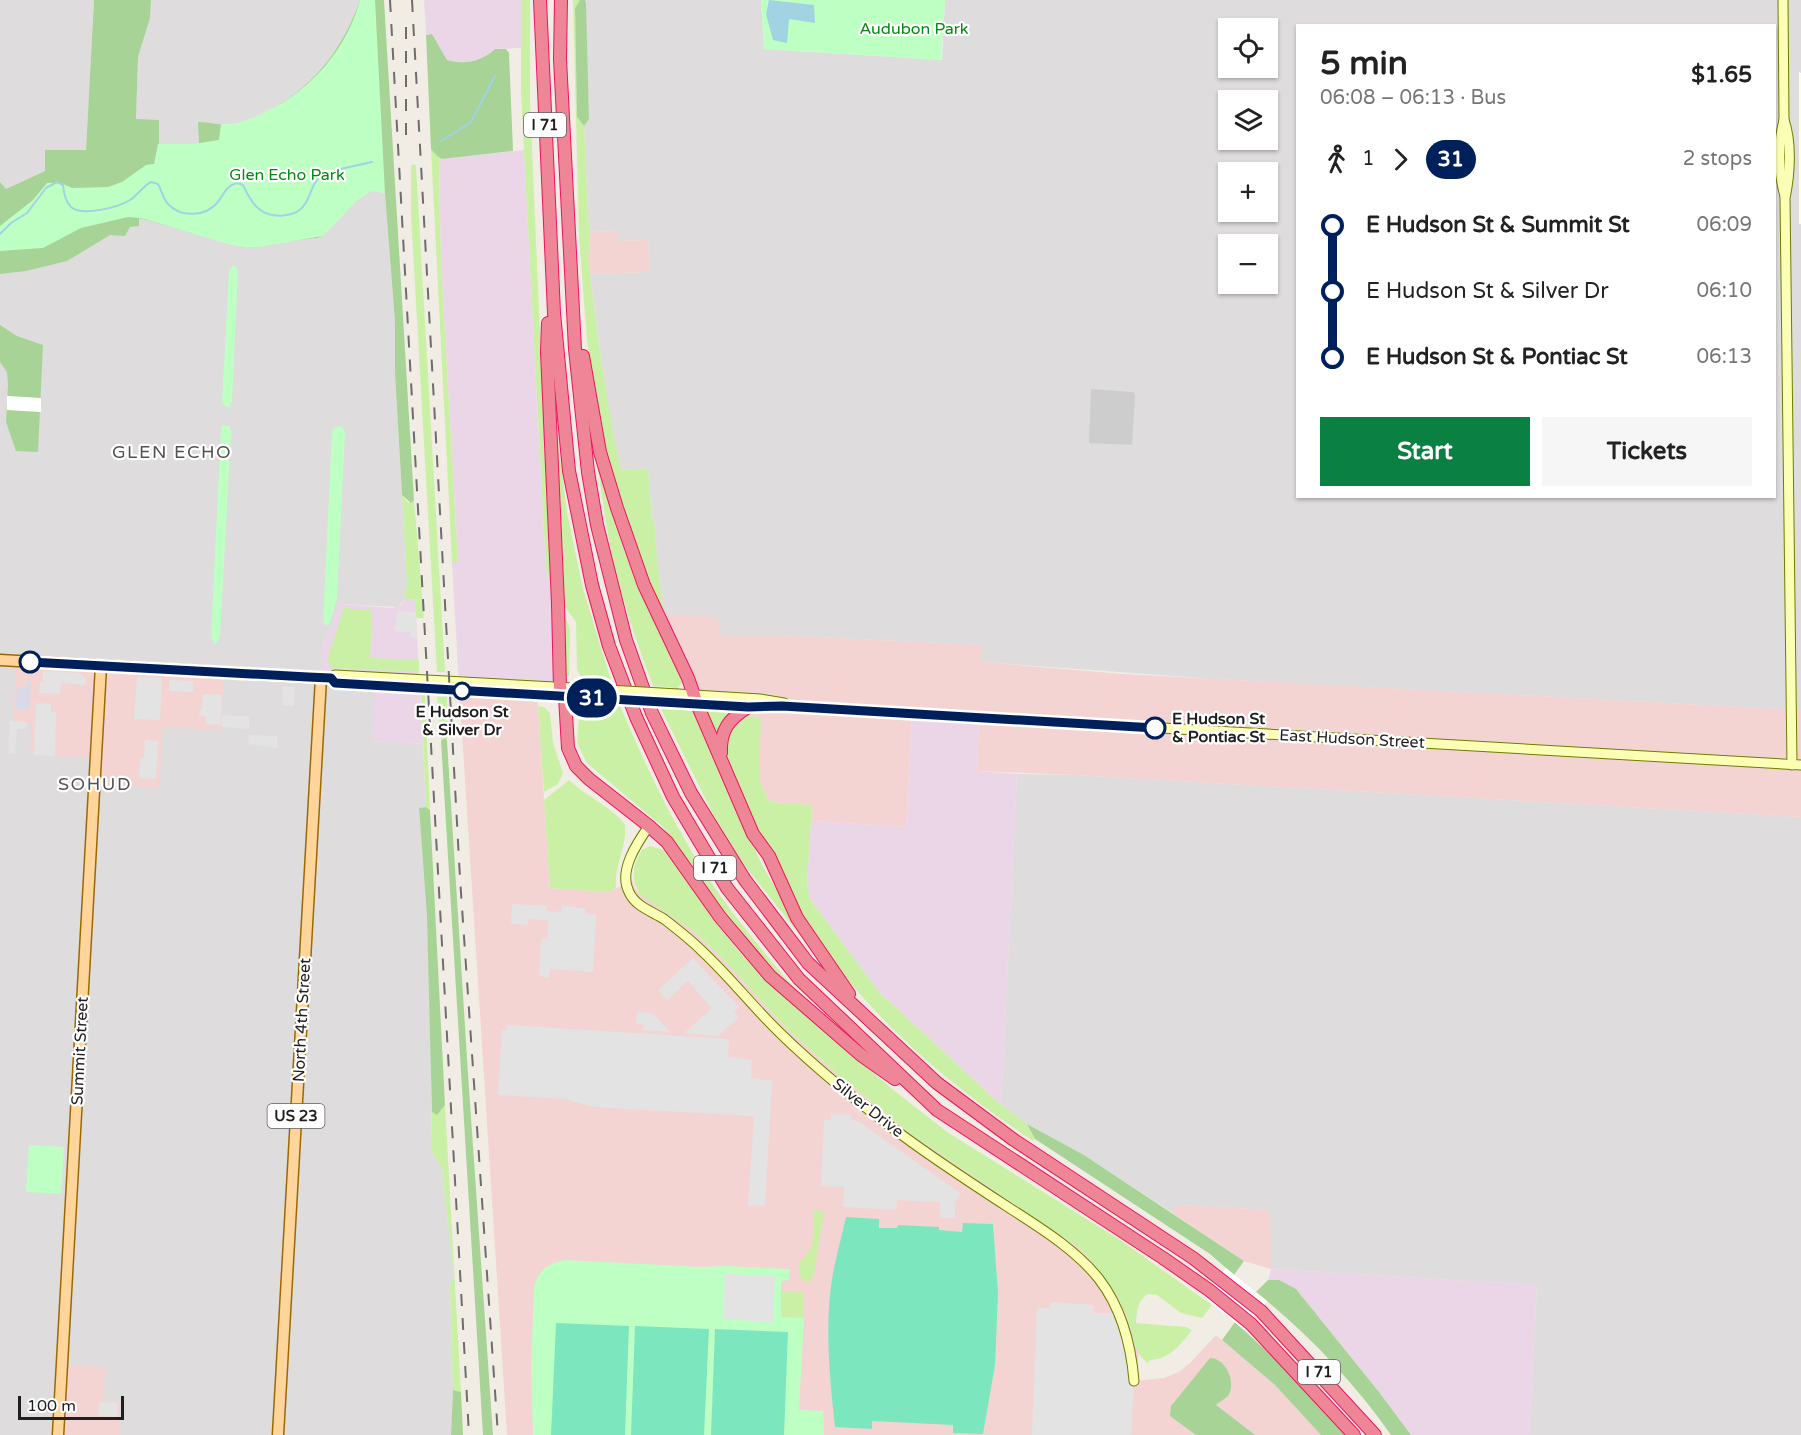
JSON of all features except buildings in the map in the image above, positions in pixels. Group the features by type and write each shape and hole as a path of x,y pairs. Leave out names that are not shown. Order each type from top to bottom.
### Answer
{"highway":[{"name":"I 71","path":"561,0 560,59 571,283 585,452 597,525 626,640 652,713 691,793 745,880 808,963 937,1083 1014,1140 1219,1277 1261,1311 1375,1435"},
{"path":"560,59 567,0"},
{"name":"I 71","path":"540,2 554,323 569,471 592,585 617,670 646,742 673,797 727,888 799,978 937,1110 1209,1290 1251,1324 1354,1435"},
{"path":"550,243 547,352 558,595 568,748 576,766 667,842 720,917 770,976 861,1055 937,1110"},
{"path":"571,283 600,452 644,585 696,699 753,834 769,856 797,918 849,993 879,1029"},
{"path":"721,757 720,739 729,722 748,707"}],"main road":[{"path":"1783,0 1784,120 1781,130 1781,183 1785,198 1796,765"},
{"name":"East Hudson Street","path":"0,660 326,678 335,675 680,699 773,700 794,707"},
{"name":"Summit Street","path":"58,1435 101,666"},
{"name":"North 4th Street","path":"278,1435 326,678"},
{"name":"East Hudson Street","path":"696,699 748,707 794,707 1796,765"},
{"name":"Silver Drive","path":"649,826 637,844 626,868 625,880 628,891 635,902 664,920 702,951 780,1033 835,1082 902,1135 1036,1225 1084,1262 1103,1285 1115,1305 1129,1344 1134,1381"}],"shaded area":[{"path":"0,0 94,0 86,150 45,150 45,171 6,189 0,182"},
{"path":"151,0 360,0 352,24 336,52 316,77 291,98 253,118 233,125 222,124 200,143 158,144 136,120 138,57 150,18"},
{"path":"424,0 521,0 521,48 495,49 484,58 470,62 458,63 447,60 432,34 426,35"},
{"path":"585,0 761,0 764,49 942,60 945,0 1801,0 1799,223 1801,224 1801,710 1215,679 981,662 982,645 777,635 723,636 720,632 664,616 648,468 621,470 608,409 590,274 650,272 648,240 618,241 617,231 589,232 584,126 589,119"},
{"path":"1799,72 1801,73 1801,224 1799,224"},
{"path":"524,150 546,568 551,589 563,604 566,678 537,692 459,686 452,562 458,562 441,264 439,162 442,159"},
{"path":"377,191 385,194 395,322 395,373 407,583 405,599 398,607 340,604 333,624 322,644 376,681 373,741 423,744 426,807 419,808 427,917 432,1152 442,1168 454,1277 450,1284 453,1390 451,1435 0,1435 0,251 128,217 141,218 232,245 274,244 317,238 323,236 357,200 370,192"},
{"path":"618,231 618,241 648,240 650,272 590,274 589,232"},
{"path":"1091,389 1133,392 1135,395 1132,445 1089,443"},
{"path":"405,599 415,600 423,744 373,741 375,681 321,678 322,644 333,624 340,604 393,608 401,605"},
{"path":"397,611 416,612 417,637 410,637 410,632 395,631"},
{"path":"675,614 718,617 720,632 723,636 776,635 982,645 982,662 1123,674 1801,710 1801,817 977,771 979,717 912,713 906,827 811,821 812,805 770,802 761,785 758,716 743,718 731,713 706,711 682,683 654,622 664,616"},
{"path":"17,660 224,673 221,730 163,727 159,788 94,784 95,758 30,754 32,724 13,722"},
{"path":"43,671 79,673 86,679 86,685 61,683 60,694 39,693 40,682 43,682"},
{"path":"137,677 162,678 160,720 134,719"},
{"path":"169,680 193,681 193,692 169,691"},
{"path":"27,682 31,682 30,710 16,709 17,688 26,688"},
{"path":"283,686 295,687 294,706 282,705"},
{"path":"459,686 537,692 550,888 608,892 633,881 636,890 696,933 787,1029 842,1078 911,1134 1078,1247 1098,1267 1114,1289 1125,1310 1139,1355 1134,1381 1164,1378 1179,1372 1216,1335 1275,1385 1321,1435 507,1435"},
{"path":"203,694 222,695 220,725 206,724 206,716 199,716 202,710"},
{"path":"36,703 51,704 51,712 56,712 55,756 34,755"},
{"path":"912,713 979,717 977,771 1017,774 1001,1105 879,992 810,899 807,885 811,821 906,827"},
{"path":"222,715 249,716 249,729 221,727"},
{"path":"10,721 27,722 26,729 17,729 15,754 8,753"},
{"path":"249,735 277,736 277,748 248,744"},
{"path":"145,740 158,741 156,779 139,778 140,758 144,758"},
{"path":"1017,774 1075,775 1801,817 1801,1435 1529,1435 1537,1285 1271,1269 1269,1210 1180,1205 1170,1211 1084,1155 1027,1124 1001,1105"},
{"path":"512,904 546,906 546,911 561,912 562,906 585,908 585,914 596,915 593,972 550,969 549,978 539,976 541,939 547,939 548,921 529,919 528,925 511,924"},
{"path":"693,958 739,1007 734,1013 739,1017 718,1036 684,1033 712,1008 688,981 667,1000 658,990"},
{"path":"637,1012 652,1013 670,1032 643,1030 643,1024 636,1024"},
{"path":"507,1025 729,1039 728,1057 752,1060 751,1078 772,1081 765,1206 748,1205 754,1116 594,1107 565,1099 498,1095 502,1030 507,1030"},
{"path":"831,1114 851,1115 851,1120 858,1121 960,1193 955,1203 955,1218 940,1218 940,1202 897,1200 896,1210 843,1207 844,1187 821,1186 824,1120 831,1120"},
{"path":"1180,1205 1270,1210 1271,1269 1244,1261 1170,1211"},
{"path":"1271,1269 1537,1285 1529,1435 1411,1435 1296,1289 1268,1280"},
{"path":"725,1274 775,1276 773,1322 723,1319"},
{"path":"1051,1302 1093,1305 1094,1313 1119,1313 1134,1381 1131,1435 1032,1435 1037,1307 1050,1308"},
{"path":"62,1365 105,1367 104,1401 120,1402 119,1435 58,1435"},
{"path":"99,1402 118,1403 117,1418 98,1415"}],"green space":[{"name":"Glen Echo Park","path":"94,0 151,0 150,18 138,57 136,119 159,120 159,144 199,143 198,122 234,125 281,104 297,93 324,66 345,35 360,0 384,0 414,500 411,503 402,495 395,373 395,322 385,194 382,191 373,191 356,200 323,236 317,238 245,247 139,218 139,226 130,227 125,236 110,235 67,261 26,271 0,274 0,182 6,189 45,171 45,150 86,150"},
{"name":"Glen Echo Park","path":"360,0 375,0 385,194 377,191 370,192 357,200 323,236 259,247 232,245 141,218 128,217 81,228 43,248 0,251 0,226 33,200 47,183 61,183 72,188 108,187 122,182 146,165 154,164 158,144 219,140 221,124 233,124 250,119 298,92 325,66 336,51 354,18"},
{"path":"521,0 530,0 530,102 551,589 546,568 521,94"},
{"path":"573,0 580,0 575,8 577,117 584,126 590,251 588,255 594,309 621,470 648,468 664,616 640,566 603,442 595,398 587,340 579,237"},
{"path":"580,0 585,0 586,4 589,119 584,126 577,117 575,8"},
{"name":"Audubon Park","path":"761,0 945,0 941,60 764,49"},
{"path":"432,34 447,60 472,61 484,57 495,49 506,49 509,53 513,151 442,159 431,149 426,35"},
{"path":"431,149 442,159 439,162 441,264 458,562 452,562"},
{"path":"414,164 416,166 445,672 437,672 411,215 411,166"},
{"path":"234,265 238,270 232,402 226,407 222,402 229,270"},
{"path":"0,325 17,336 43,345 38,452 16,451 6,422 8,385 7,372 0,362"},
{"path":"223,425 229,426 231,431 220,637 215,645 211,637 221,428"},
{"path":"556,425 567,512 582,585 612,684 587,680 579,674 577,669 576,622 563,604"},
{"path":"341,426 345,431 337,599 330,622 326,626 323,622 332,431"},
{"path":"596,457 622,544 638,588 682,680 677,688 653,686 639,647 614,566"},
{"path":"402,495 408,503 414,500 424,618 416,618 415,600 405,599 407,583"},
{"path":"344,608 372,610 370,658 419,660 419,672 331,668 328,661 329,654"},
{"path":"566,618 570,630 569,676 566,676 564,619"},
{"path":"421,695 425,695 430,809 426,807"},
{"path":"447,696 447,741 445,738 441,741 437,697"},
{"path":"538,706 544,707 550,713 553,743 563,773 558,784 544,792"},
{"path":"592,706 620,706 663,799 701,866 748,932 806,1002 751,952 663,827 587,763 577,743 579,716 581,709 585,713"},
{"path":"661,709 697,711 761,863 813,952 742,862 714,816"},
{"path":"705,712 732,713 716,737"},
{"path":"747,716 761,717 759,776 770,802 812,805 807,885 810,899 879,992 1001,1105 1027,1124 1035,1139 1033,1141 969,1095 909,1044 854,987 807,924 774,864 724,752 728,730"},
{"path":"445,738 493,1435 483,1435 441,741"},
{"path":"569,780 614,813 625,825 616,888 608,892 550,888 544,800"},
{"path":"426,807 430,810 445,1105 437,1115 432,1112 427,917 419,808"},
{"path":"650,846 664,850 687,876 711,917 764,978 891,1088 947,1132 1120,1240 1212,1305 1202,1318 1181,1313 1157,1295 1148,1294 1142,1300 1138,1307 1136,1323 1186,1327 1192,1330 1179,1346 1169,1354 1150,1360 1148,1363 1143,1359 1137,1349 1118,1297 1100,1271 1078,1247 911,1134 842,1078 787,1029 696,933 642,896 634,879 634,867 642,850"},
{"path":"445,1105 461,1392 453,1390 450,1284 454,1277 442,1168 432,1152 432,1112 437,1115"},
{"path":"1027,1124 1084,1155 1244,1261 1234,1275 1210,1254 1035,1139"},
{"path":"29,1145 64,1147 61,1194 26,1192"},
{"path":"814,1210 824,1211 814,1274 811,1280 805,1282 800,1276 800,1262 812,1244"},
{"path":"846,1217 879,1219 879,1228 897,1228 898,1225 939,1227 939,1230 962,1232 963,1223 993,1224 998,1293 995,1365 983,1434 953,1433 953,1425 872,1421 872,1429 835,1427 828,1321 831,1286"},
{"path":"565,1260 790,1269 789,1280 781,1281 781,1317 804,1318 799,1410 823,1411 824,1435 533,1435 531,1367 534,1287 538,1276 545,1268"},
{"path":"1268,1280 1279,1280 1296,1289 1411,1435 1391,1435 1329,1359 1256,1292"},
{"path":"804,1292 804,1318 781,1317 781,1293"},
{"path":"1235,1322 1298,1380 1345,1435 1321,1435 1275,1385 1222,1340"},
{"path":"556,1323 629,1326 625,1435 551,1435"},
{"path":"635,1326 709,1329 704,1435 631,1435"},
{"path":"715,1329 788,1332 784,1435 711,1435"},
{"path":"1210,1358 1221,1362 1225,1367 1231,1385 1228,1396 1216,1405 1255,1435 1196,1435 1170,1416 1171,1406"},
{"path":"453,1390 461,1392 463,1435 451,1435"}],"water":[{"path":"769,0 814,5 815,23 789,19 787,43 773,40 766,14"}],"pier":[{"path":"7,396 41,398 41,412 7,410"},
{"path":"1226,1268 1267,1301 1244,1330 1203,1296"}],"waterway":[{"path":"441,141 471,122 495,76"},
{"path":"0,234 11,223 27,213 46,188 57,182 63,185 67,202 76,210 92,211 118,205 136,196 151,182 158,184 169,205 187,214 207,211 217,203 227,189 237,183 243,185 251,201 259,209 283,216 301,209 314,185 322,176 340,169 372,162"}],"railway":[{"path":"390,0 469,1435"},
{"path":"412,0 460,878 498,1435"},
{"path":"406,27 406,144"}],"bus line":[{"name":"31","path":"30,662 331,678 335,683 545,696 748,707 782,706 1155,728"}],"place":[{"name":"E Hudson St & Silver Dr","path":"462,691"},
{"name":"E Hudson St & Pontiac St","path":"1155,728"}],"district":[{"name":"GLEN ECHO","path":"172,452"},
{"name":"SOHUD","path":"95,784"}]}
